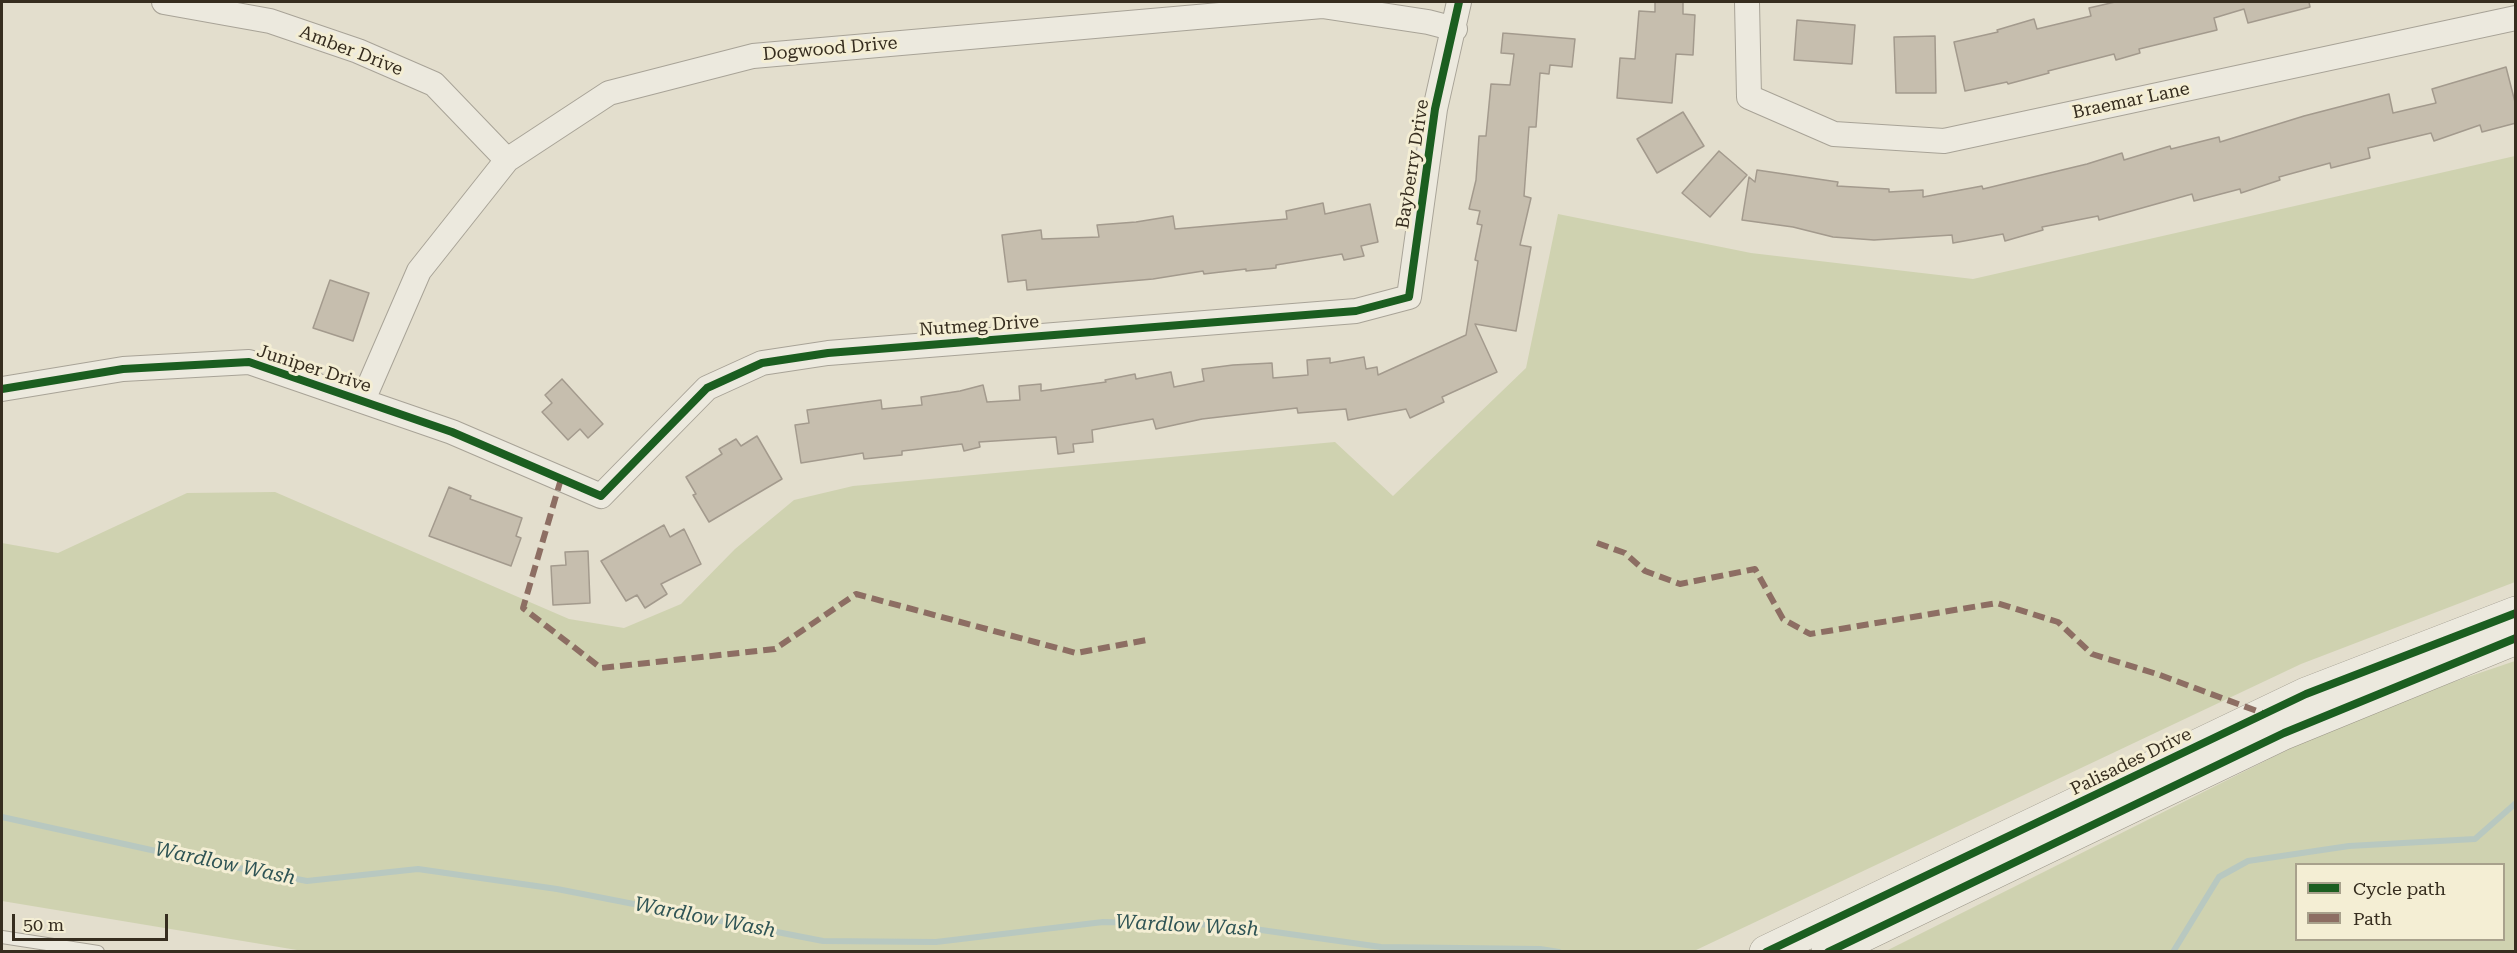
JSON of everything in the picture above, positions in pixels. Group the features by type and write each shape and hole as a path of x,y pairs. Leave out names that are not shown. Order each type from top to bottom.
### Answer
{"street":[{"name":"Amber Drive","path":"164,2 270,21 358,51 434,84 507,160"},
{"name":"Bayberry Drive","path":"1409,297 1435,110 1460,2"},
{"name":"Braemar Lane","path":"1747,2 1749,97 1834,134 1944,141 2516,18"},
{"name":"Dogwood Drive","path":"363,400 419,271 507,160 609,93 753,56 1322,6 1428,22 1455,29"},
{"name":"Nutmeg Drive","path":"601,496 706,388 762,363 828,353 1356,311 1409,297"},
{"name":"Juniper Drive","path":"2,389 123,369 249,362 452,432 601,496"},
{"name":"Palisades Drive","path":"1766,951 2306,694 2516,613"},
{"path":"1828,951 2284,733 2516,638"}],"lane":[{"path":"2,937 98,951"}],"green space":[{"path":"2515,156 2515,582 2301,664 1694,951 309,952 2,901 2,543 58,553 187,493 275,492 569,619 624,628 681,604 735,549 794,500 853,486 1335,442 1393,496 1526,368 1558,214 1751,253 1973,279"},
{"path":"2515,661 2515,951 1884,952 2361,713"}],"building":[{"path":"1655,2 1683,2 1683,14 1695,15 1693,55 1676,54 1672,103 1617,98 1620,58 1635,59 1639,11 1655,12"},
{"path":"2115,2 2309,2 2310,7 2248,23 2244,9 2214,18 2217,30 2139,49 2140,53 2116,60 2114,54 2008,84 2007,82 1965,91 1954,42 1998,32 1997,30 2034,19 2037,29 2091,16 2089,8"},
{"path":"1797,20 1855,25 1852,64 1794,60"},
{"path":"1503,33 1575,39 1572,67 1550,65 1549,74 1540,73 1536,127 1529,127 1524,196 1531,198 1520,245 1531,247 1516,331 1475,324 1497,372 1442,397 1444,402 1410,418 1406,409 1348,420 1346,409 1298,413 1297,408 1202,419 1156,429 1153,419 1092,430 1093,442 1073,444 1074,452 1058,454 1056,437 979,442 980,447 964,451 962,444 902,451 902,455 864,459 863,453 801,463 795,425 809,423 807,410 881,400 882,409 922,405 921,397 983,385 987,402 1020,400 1019,386 1041,384 1041,391 1106,382 1105,380 1135,374 1136,379 1171,372 1174,387 1204,381 1202,369 1233,365 1272,363 1273,378 1308,375 1307,360 1330,358 1330,363 1364,357 1366,369 1377,367 1378,375 1466,335 1478,261 1475,260 1482,225 1477,224 1480,211 1469,209 1476,180 1479,136 1486,136 1491,84 1510,85 1514,54 1501,53"},
{"path":"1935,36 1936,93 1896,93 1894,37"},
{"path":"2506,67 2516,106 2516,123 2482,132 2480,125 2434,141 2431,133 2368,148 2370,158 2331,168 2330,163 2279,177 2280,180 2241,193 2240,189 2194,201 2192,194 2099,220 2098,216 2042,227 2043,230 2005,241 2003,234 1953,243 1952,235 1874,240 1833,237 1793,227 1742,220 1749,177 1755,182 1757,170 1838,182 1837,186 1889,189 1889,192 1923,190 1923,197 1982,186 1983,189 2087,164 2122,153 2124,160 2170,146 2171,149 2219,137 2220,142 2304,116 2389,94 2393,113 2436,103 2432,89"},
{"path":"1683,112 1704,146 1657,173 1637,139"},
{"path":"1719,151 1747,175 1710,217 1682,193"},
{"path":"1323,203 1325,214 1370,204 1378,242 1361,246 1364,256 1344,260 1342,254 1276,265 1276,268 1204,274 1203,271 1153,279 1027,290 1026,280 1008,282 1002,235 1041,230 1042,239 1099,237 1097,225 1173,216 1175,229 1287,219 1286,211"},
{"path":"330,280 369,293 353,341 313,328"},
{"path":"562,379 603,424 588,438 580,429 568,440 542,412 552,403 545,395"},
{"path":"757,436 782,479 709,522 693,495 696,494 686,477 722,454 719,449 736,439 741,446"},
{"path":"449,487 471,496 470,499 522,518 516,536 521,538 511,566 429,536"},
{"path":"664,525 670,537 684,529 701,564 661,584 667,594 645,608 637,595 626,601 601,561"},
{"path":"588,551 590,603 553,605 551,566 566,565 565,552"}],"waterway":[{"name":"Wardlow Wash","path":"2173,952 2219,877 2248,861 2349,846 2475,839 2516,803"},
{"name":"Wardlow Wash","path":"2,817 192,859 307,881 418,869 557,889 823,941 936,942 1103,922 1226,925 1381,947 1540,949 1559,952"}],"marked path":[{"path":"561,479 523,608 601,668 775,649 856,594 1076,653 1147,640"},
{"path":"1597,543 1625,553 1645,571 1680,584 1755,569 1783,619 1810,634 1997,603 2058,622 2092,654 2160,675 2265,714"}],"cycle path":[{"path":"2,389 123,369 249,362 452,432 601,496 707,388 762,363 828,353 1356,311 1409,297 1435,109 1459,2"},
{"path":"1766,952 2306,694 2516,613"},
{"path":"1828,952 2284,733 2516,638"}]}
